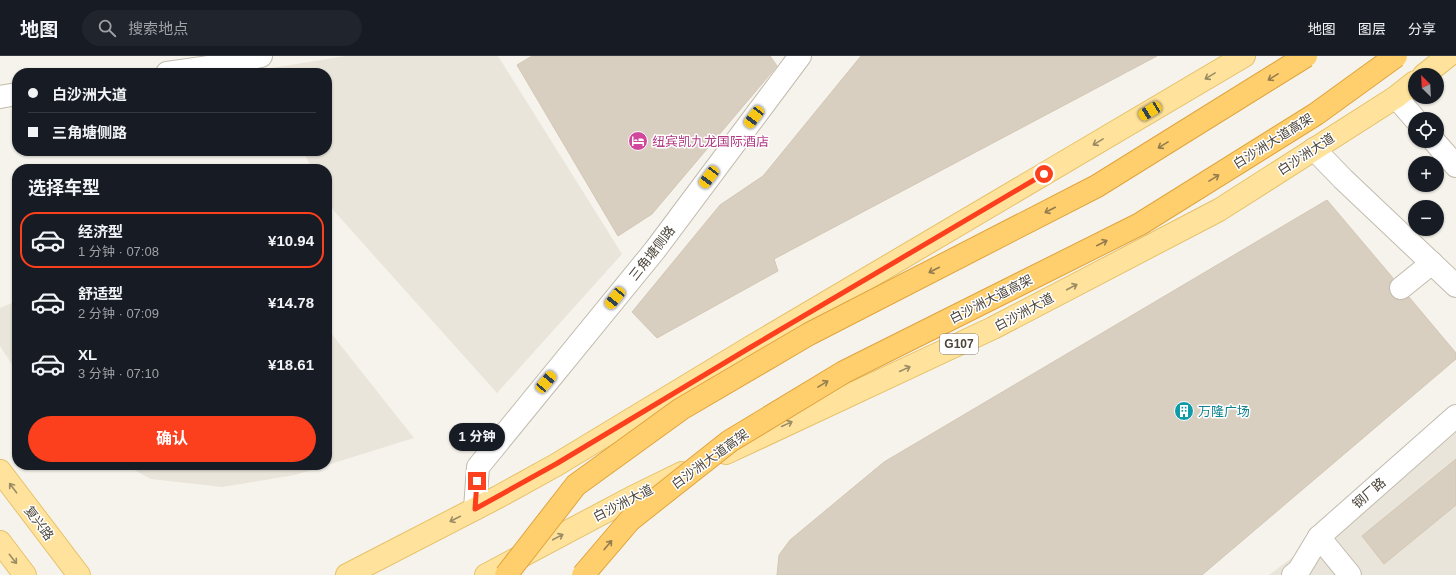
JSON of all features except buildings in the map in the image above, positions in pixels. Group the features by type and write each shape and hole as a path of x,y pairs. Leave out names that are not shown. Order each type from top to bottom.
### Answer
{"highway":[{"path":"506,575 576,485 681,409 809,334 1097,186 1306,56"},
{"name":"白沙洲大道高架","path":"583,575 630,520 730,441 844,372 1140,224 1316,114 1396,56"}],"main road":[{"path":"347,575 475,509 563,460 751,347 1244,56"},
{"path":"1433,68 1448,56"},
{"name":"白沙洲大道","path":"486,575 631,498 993,328 1219,210 1396,97 1408,88"},
{"name":"复兴路","path":"0,471 79,575"},
{"path":"0,542 26,575"}],"street":[{"path":"202,68 261,56"},
{"name":"三角塘侧路","path":"475,509 478,466 655,250 800,56"},
{"path":"0,97 12,95"},
{"path":"1396,97 1409,112"},
{"path":"1440,148 1456,166"},
{"path":"1314,149 1456,286"},
{"path":"1401,288 1432,264"},
{"name":"钢厂路","path":"1293,575 1299,570 1319,537 1456,416"},
{"path":"1319,537 1350,575"}],"shaded area":[{"path":"345,56 498,56 622,254 497,393 334,211 332,207 332,164 310,164 306,156 332,156 332,68 272,68"},
{"path":"12,303 12,364 0,346 0,308"},
{"path":"332,334 414,438 332,463"},
{"path":"1456,416 1456,575 1269,575 1319,537"},
{"path":"134,470 311,470 295,475 222,487 151,479"}],"place":[{"name":"纽宾凯九龙国际酒店","path":"638,141"},
{"name":"万隆广场","path":"1184,411"}],"route":[{"path":"477,481 475,509 556,464 1044,174"}]}
